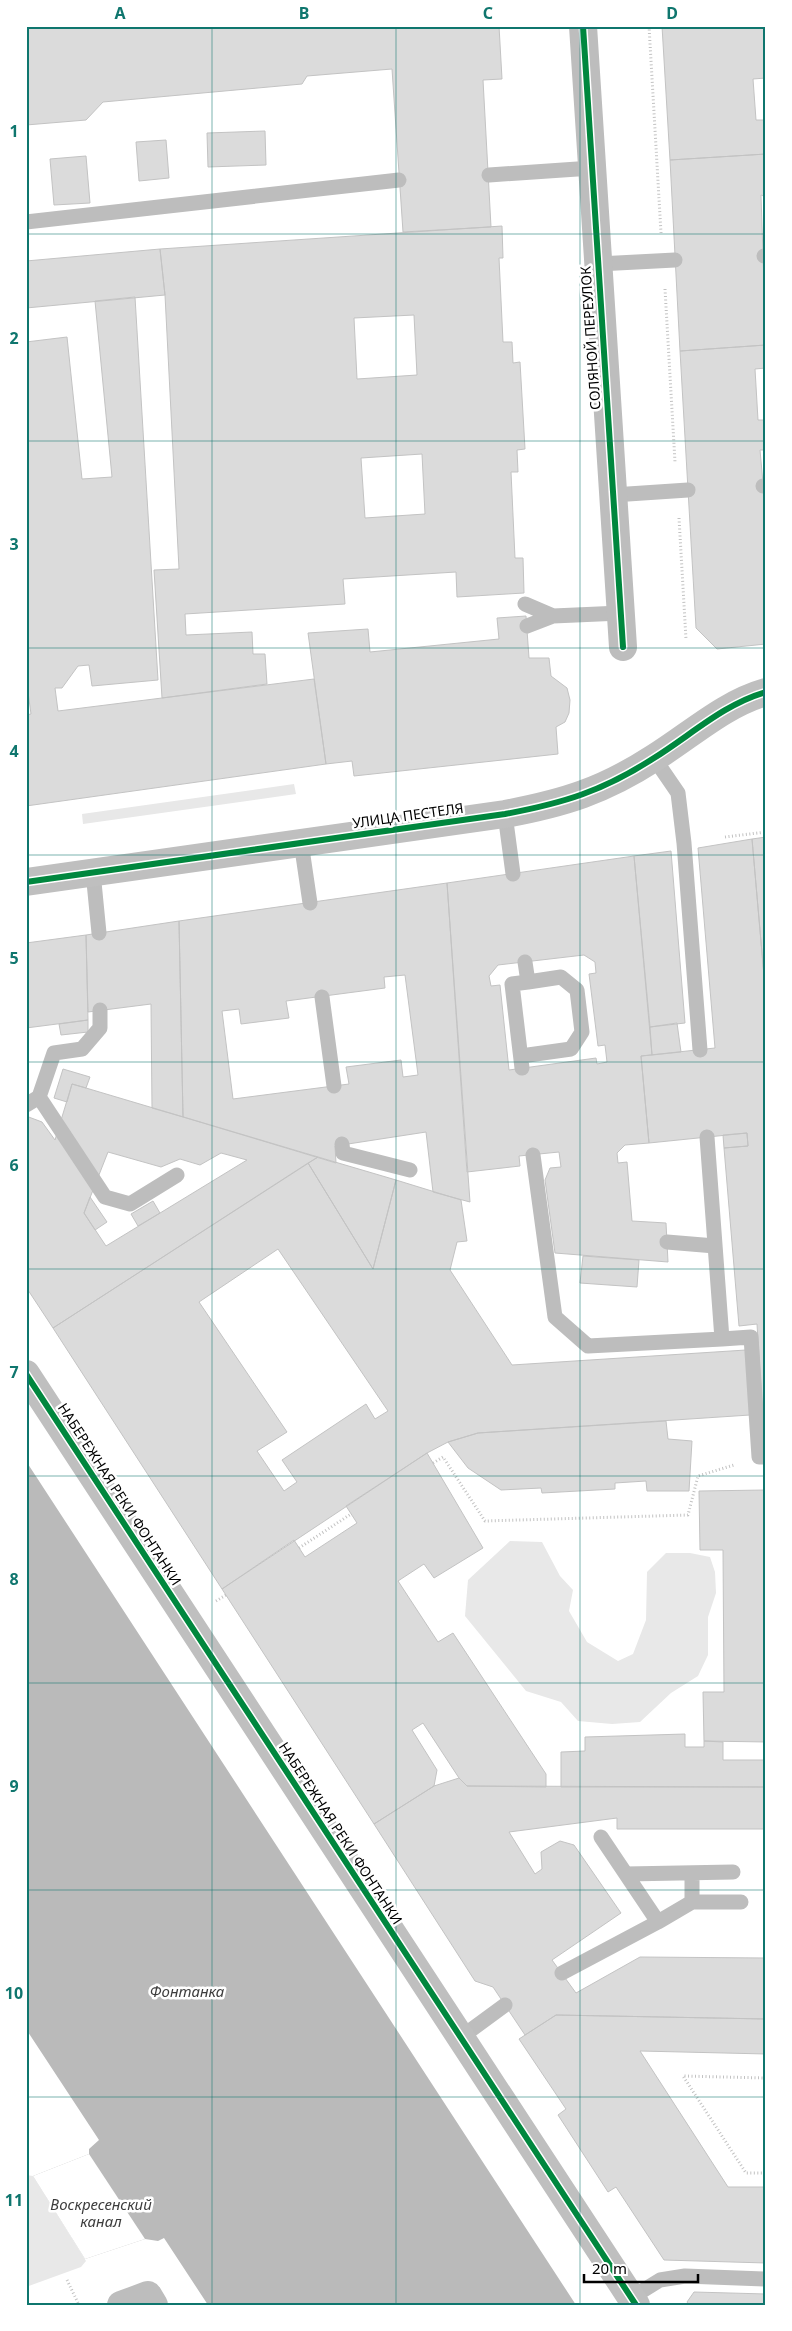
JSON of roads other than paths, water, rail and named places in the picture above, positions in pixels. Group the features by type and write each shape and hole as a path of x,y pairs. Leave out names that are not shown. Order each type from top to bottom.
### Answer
{"main road":[{"name":"УЛИЦА ПЕСТЕЛЯ","path":"26,882 505,814 555,804 601,788 654,758 723,710 766,692"},
{"name":"НАБЕРЕЖНАЯ РЕКИ ФОНТАНКИ","path":"26,1374 634,2301"}],"street":[{"name":"СОЛЯНОЙ ПЕРЕУЛОК","path":"582,26 623,648"},
{"path":"121,2305 151,2300"}],"lane":[{"path":"489,175 592,168"},
{"path":"26,222 399,180"},
{"path":"598,264 669,260"},
{"path":"613,495 683,490"},
{"path":"525,604 552,616"},
{"path":"527,626 552,616 621,613"},
{"path":"654,758 678,793 684,843 700,1050"},
{"path":"505,814 513,874"},
{"path":"301,842 310,903"},
{"path":"93,872 99,933"},
{"path":"525,962 528,982"},
{"path":"562,978 577,990 582,1032 571,1050 522,1062 512,984 528,982 562,978"},
{"path":"322,997 334,1086"},
{"path":"100,1010 100,1028 82,1050 54,1053 32,1101 105,1197 130,1204 177,1175"},
{"path":"707,1137 722,1339"},
{"path":"342,1144 342,1153 410,1170"},
{"path":"533,1154 548,1234 555,1317 588,1346 751,1337 762,1457"},
{"path":"667,1242 715,1246"},
{"path":"601,1838 658,1922"},
{"path":"626,1874 733,1872"},
{"path":"692,1873 692,1902"},
{"path":"562,1973 692,1902 741,1902"},
{"path":"460,2038 505,2005"},
{"path":"634,2301 660,2280 685,2276 766,2278"}],"water":[{"name":"Фонтанка","path":"26,1461 576,2305 208,2305 164,2238 158,2241 145,2239 85,2259 33,2176 89,2154 89,2149 99,2140 26,2029"}],"water label":[{"name":"Воскресенский канал","path":"101,2212"}]}
